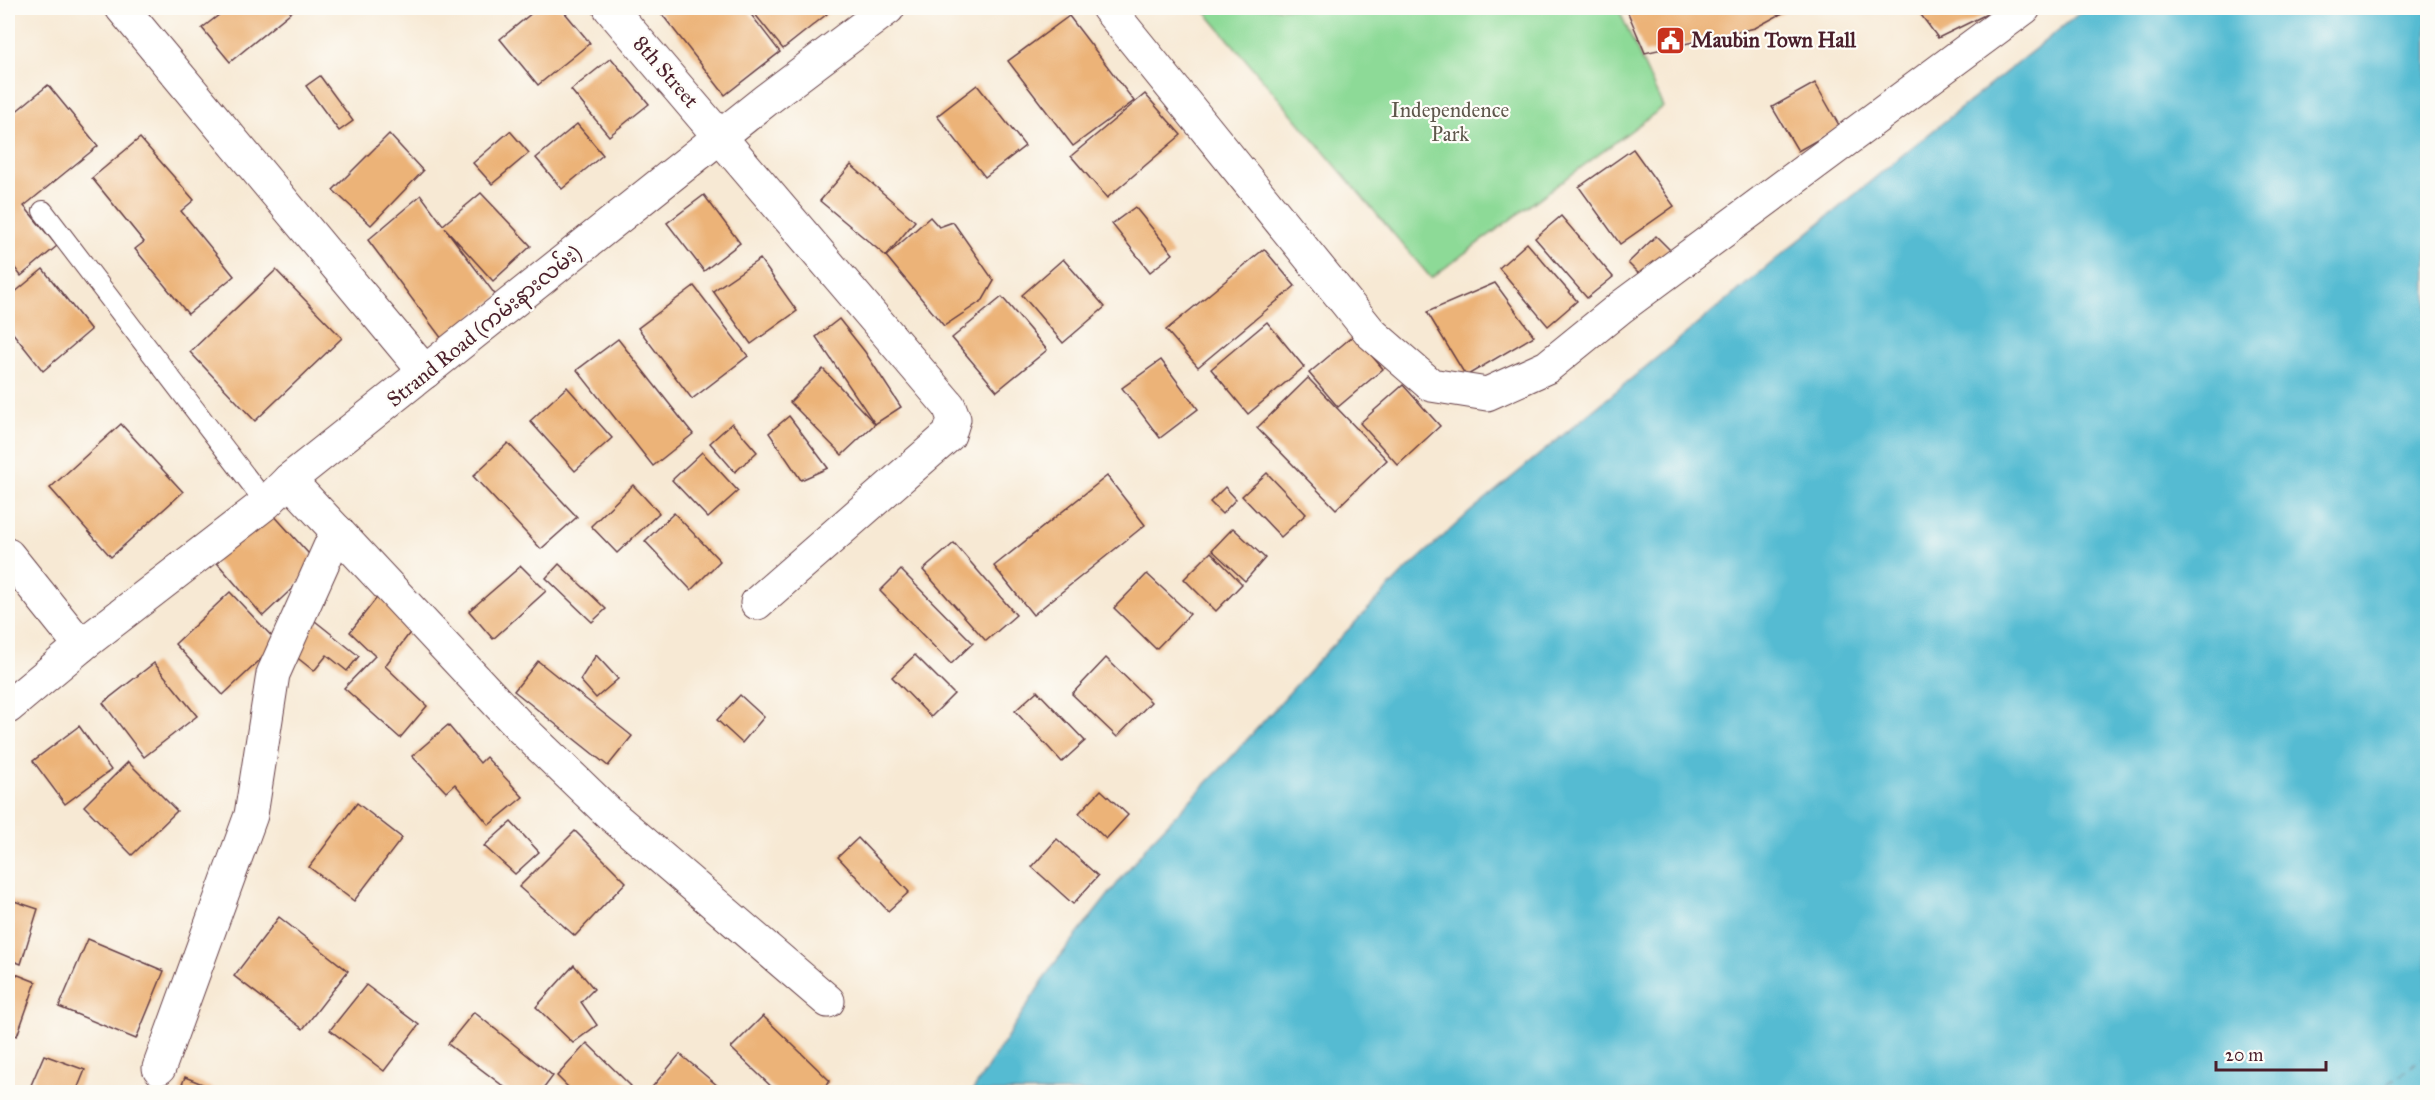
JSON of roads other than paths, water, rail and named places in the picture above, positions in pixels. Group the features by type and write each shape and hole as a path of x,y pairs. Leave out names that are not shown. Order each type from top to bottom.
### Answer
{"street":[{"path":"122,8 425,372"},
{"name":"8th Street","path":"610,8 949,406 954,419 949,435 758,603"},
{"name":"Strand Road (ကမ်းနားလမ်း)","path":"8,707 81,646 266,503 290,480 721,136 888,8"},
{"path":"1108,8 1371,333 1431,385 1487,394 1547,367 1621,307 2024,8"},
{"path":"290,480 523,730 609,813 828,1001"},
{"path":"159,1068 251,814 273,674 337,531"},
{"path":"8,555 81,646"}],"lane":[{"path":"43,211 266,503"}],"water":[{"path":"2086,8 2427,8 2427,1092 972,1092 1051,968 1150,842 1402,574 1471,511 1899,158"}],"place":[{"name":"Maubin Town Hall","path":"1670,40"}],"park label":[{"name":"Independence Park","path":"1450,122"}]}
